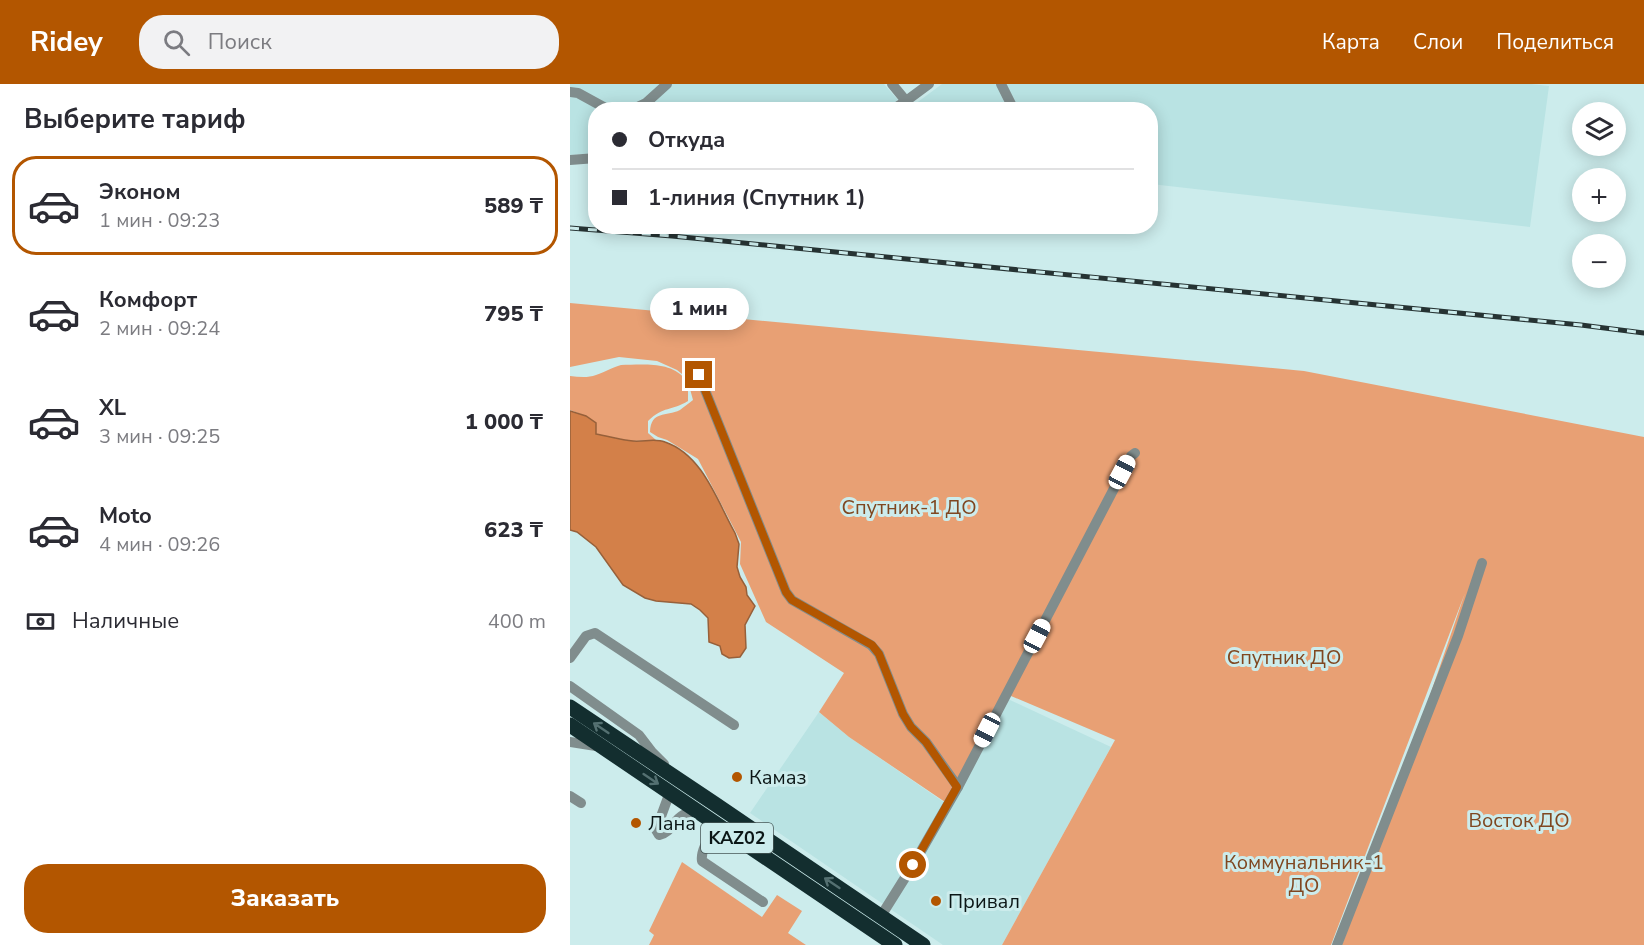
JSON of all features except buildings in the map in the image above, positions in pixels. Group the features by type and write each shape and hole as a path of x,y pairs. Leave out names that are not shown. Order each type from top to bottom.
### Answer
{"highway":[{"name":"KAZ02","path":"570,707 637,743 702,795 923,945"},
{"name":"KAZ02","path":"570,725 895,945"}],"street":[{"path":"646,102 667,84"},
{"path":"892,84 906,101 929,84"},
{"path":"1001,84 1010,102"},
{"path":"570,92 578,93 594,102"},
{"path":"570,160 588,159"},
{"path":"699,375 786,592 792,600 872,645 879,654 903,714 911,727 926,742 957,787"},
{"path":"881,916 957,787 1131,456 1135,453"},
{"path":"1336,945 1458,636 1482,563"},
{"path":"570,658 586,636 592,633 598,634 734,725"},
{"path":"570,686 637,743"},
{"path":"570,742 603,747"},
{"path":"670,792 657,830 658,834 663,834 685,813 701,813"},
{"path":"570,796 581,803"},
{"path":"717,824 702,853 702,861 763,902"}],"shaded area":[{"path":"570,84 884,84 898,100 895,102 588,102 588,154 570,155"},
{"path":"942,84 1531,84 1549,86 1530,227 1158,185 1158,102 918,102"},
{"path":"570,411 586,416 596,423 596,434 637,441 657,440 678,448 689,457 708,480 735,533 739,544 737,567 747,595 755,606 745,625 746,648 740,657 729,658 722,654 720,646 709,642 708,618 700,610 691,604 645,598 623,585 596,547 577,532 570,530"},
{"path":"1008,699 1111,747 1002,945 943,945 750,813 819,712 849,737 951,807"}],"green space":[{"path":"570,303 1304,371 1644,437 1644,945 1342,945 1465,593 1331,945 1002,945 1115,740 1004,693 945,802 849,737 819,712 844,673 766,622 740,564 741,542 698,459 650,432 656,417 680,410 693,400 687,378 677,370 657,361 619,357 570,367"},
{"path":"621,365 663,366 678,373 686,380 688,401 658,413 648,421 648,433 656,440 632,441 595,434 596,423 570,410 570,376 593,376"},
{"path":"682,862 762,917 777,895 802,911 788,933 806,945 649,945 654,935 649,931"}],"railway":[{"path":"570,228 588,229"},
{"path":"646,234 1644,333"}],"place":[{"name":"Камаз","path":"737,777"},
{"name":"Лана","path":"636,823"},
{"name":"Привал","path":"936,901"}],"route":[{"path":"699,375 786,592 792,600 872,645 879,654 903,714 911,727 926,742 957,787 913,865"}],"park label":[{"name":"Спутник-1 ДО","path":"909,507"},
{"name":"Спутник ДО","path":"1284,657"},
{"name":"Восток ДО","path":"1519,820"},
{"name":"Коммунальник-1 ДО","path":"1304,874"}]}
